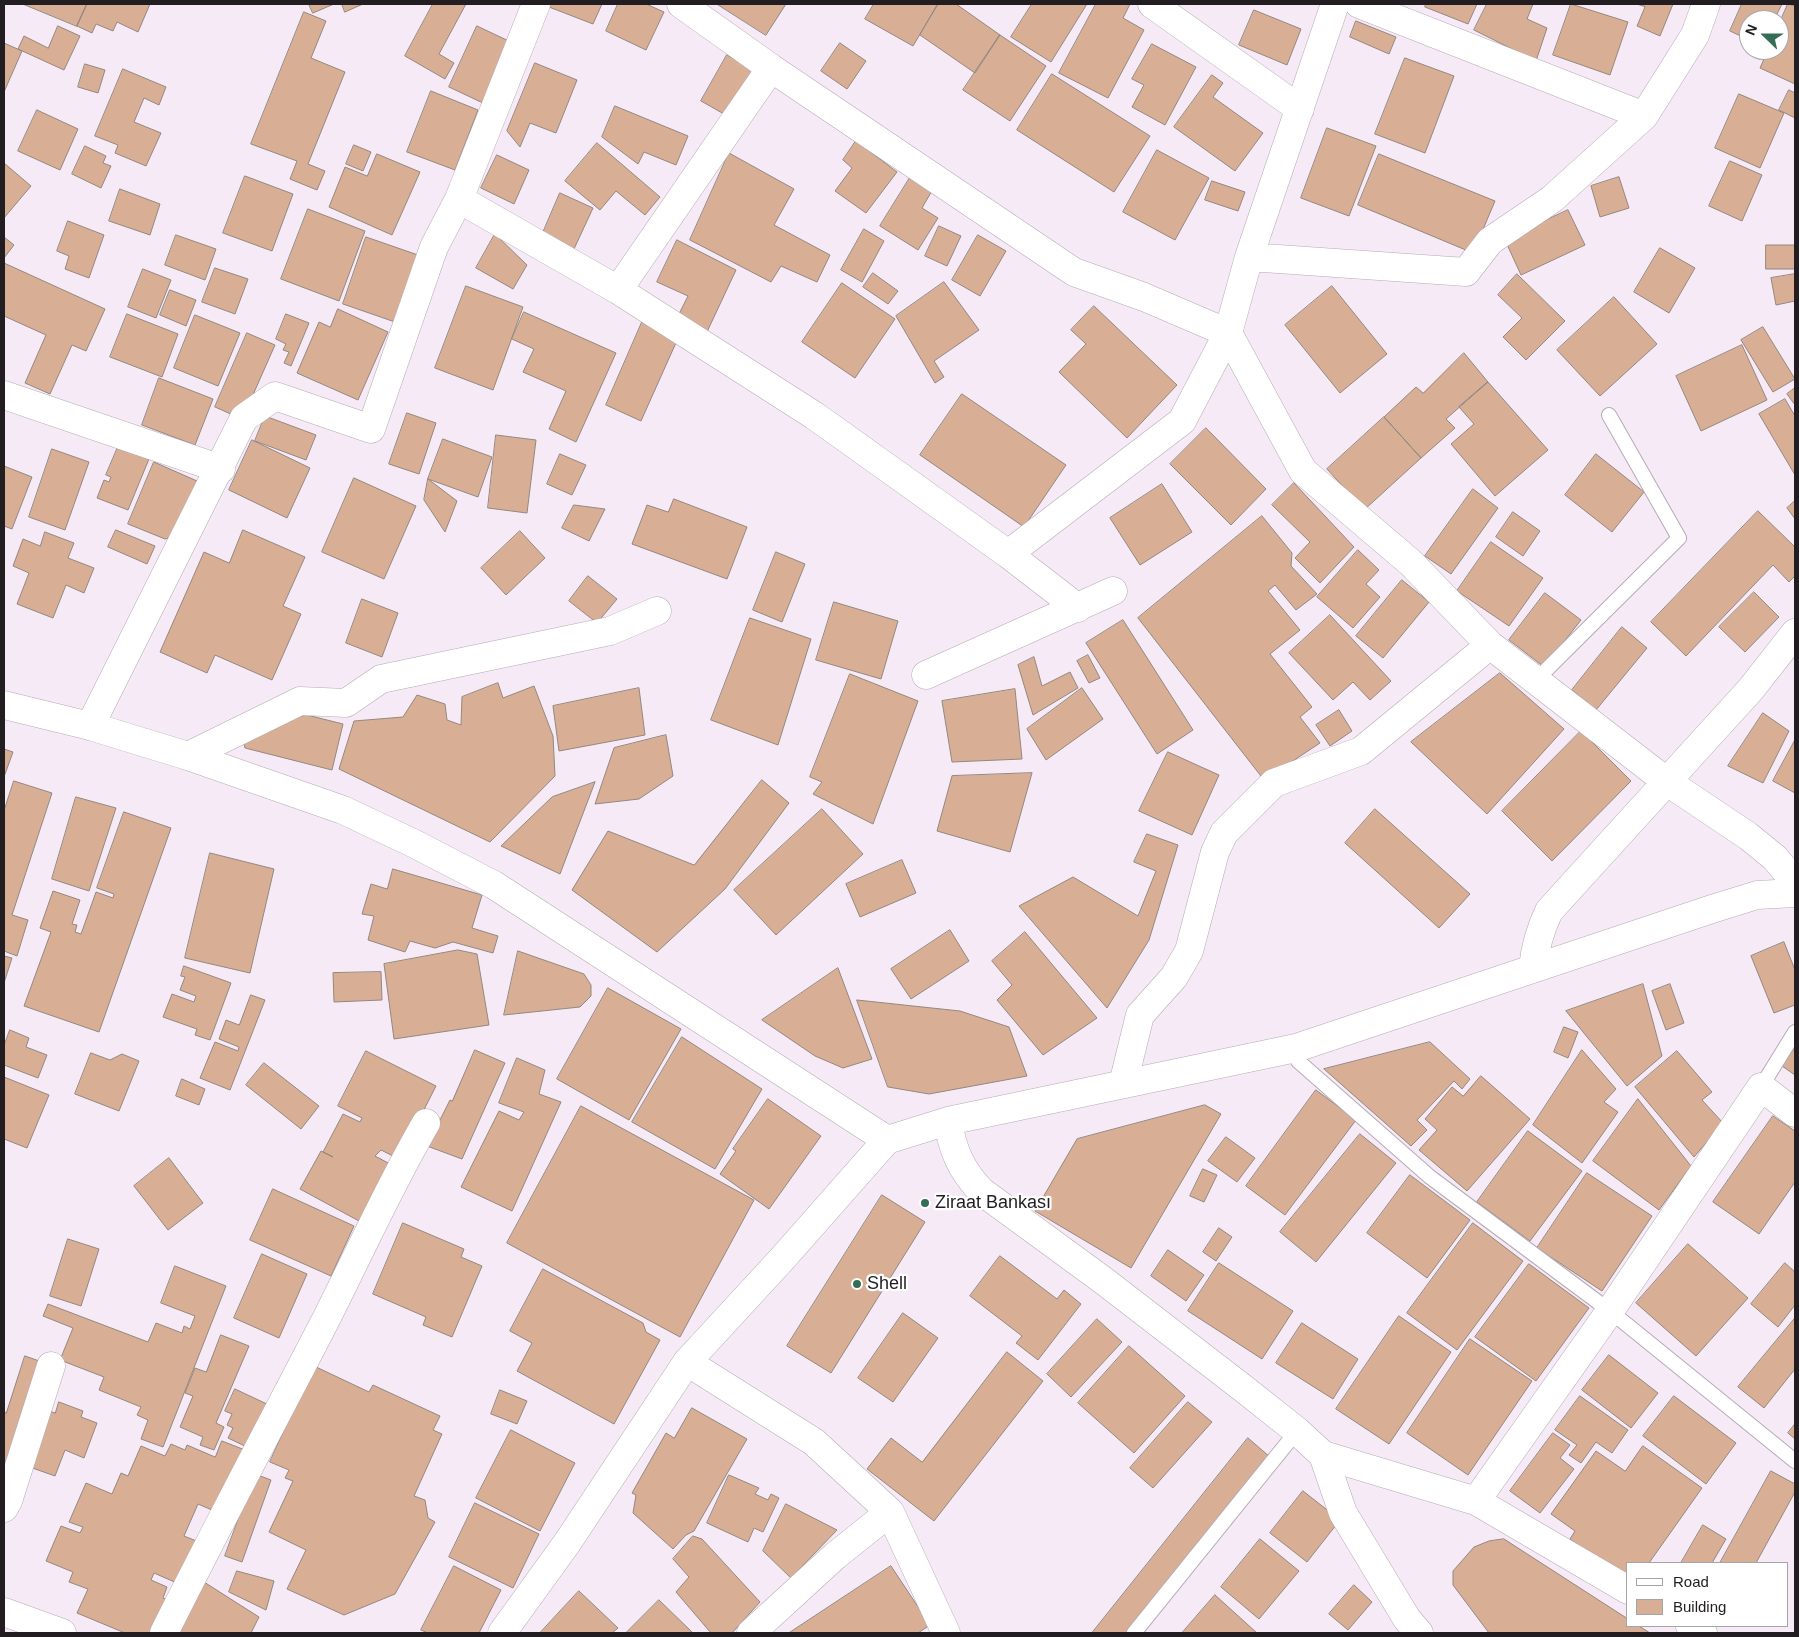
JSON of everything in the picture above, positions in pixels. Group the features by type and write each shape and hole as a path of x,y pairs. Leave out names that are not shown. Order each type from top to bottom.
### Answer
{"street":[{"path":"90,726 221,469 244,418 275,396 370,429 434,247 459,199 536,4"},
{"path":"681,4 771,68 1074,272 1144,298 1228,333 1303,471 1417,569 1490,645 1666,781 1748,836 1775,858 1795,882"},
{"path":"1152,4 1300,109"},
{"path":"1008,554 1182,421 1228,333 1248,257 1335,4"},
{"path":"1359,4 1644,116"},
{"path":"1248,257 1466,272 1490,241 1552,199 1644,116 1694,35 1706,4"},
{"path":"618,290 771,68"},
{"path":"459,199 618,290 815,416 1008,554 1078,608"},
{"path":"4,395 221,469"},
{"path":"926,675 1113,591"},
{"path":"188,756 300,701 346,702 381,679 610,631 657,611"},
{"path":"1533,968 1535,947 1549,911 1751,689 1795,632"},
{"path":"1123,1084 1140,1016 1174,977 1189,951 1215,852 1224,833 1274,783 1361,751 1490,645"},
{"path":"4,705 90,726 188,756 343,810 413,843 494,885 887,1140"},
{"path":"502,1633 567,1543 687,1362 782,1259 887,1140 948,1121 1296,1048 1757,895 1795,892"},
{"path":"1476,1501 1610,1311 1761,1087 1795,1113"},
{"path":"948,1121 951,1144 959,1161 968,1178 981,1191 1104,1281 1297,1431 1323,1455 1476,1501 1626,1589"},
{"path":"164,1633 257,1448 320,1330 403,1162 426,1123"},
{"path":"687,1362 814,1442 890,1512 946,1633"},
{"path":"4,1508 8,1501 50,1366"},
{"path":"1323,1455 1343,1512 1407,1620 1419,1633"},
{"path":"751,1633 835,1556 890,1512"},
{"path":"4,1612 62,1633"},
{"path":"1692,1627 1703,1633"}],"lane":[{"path":"1536,680 1679,538 1609,415"},
{"path":"1761,1087 1795,1032"},
{"path":"1296,1048 1298,1061 1430,1177 1610,1311 1795,1461"},
{"path":"1134,1633 1297,1431"}],"building":[{"path":"23,4 87,4 77,26"},
{"path":"87,4 150,4 138,32 117,22 113,31 96,24 92,33 77,26"},
{"path":"309,4 334,4 313,13"},
{"path":"342,4 363,4 345,12"},
{"path":"433,4 466,4 439,54 454,63 445,79 405,56"},
{"path":"551,4 602,4 593,24 549,7"},
{"path":"618,4 646,4 664,12 646,50 606,31"},
{"path":"717,4 786,4 766,35"},
{"path":"874,4 938,4 913,46 865,19"},
{"path":"938,4 956,4 1000,35 975,73 920,35"},
{"path":"1032,4 1087,4 1051,62 1011,37"},
{"path":"1096,4 1130,4 1123,18 1144,30 1108,98 1059,73"},
{"path":"1426,4 1477,4 1468,24 1425,7"},
{"path":"1487,4 1533,4 1527,19 1547,28 1536,61 1474,30"},
{"path":"1571,4 1628,22 1610,75 1553,55"},
{"path":"1637,4 1673,4 1660,36 1637,26 1645,7"},
{"path":"1742,4 1782,4 1779,10 1739,10"},
{"path":"1788,4 1795,6 1795,84 1760,68 1764,60 1789,60 1789,10 1785,10"},
{"path":"1254,10 1301,29 1287,65 1239,45"},
{"path":"1739,11 1739,35 1730,31"},
{"path":"304,12 326,21 311,58 345,72 308,164 325,171 317,190 290,179 297,161 251,144"},
{"path":"1356,21 1396,37 1389,54 1350,37"},
{"path":"58,26 80,36 64,70 18,49 24,36 48,48"},
{"path":"477,26 513,43 485,104 449,87"},
{"path":"1000,35 1046,66 1010,121 963,90"},
{"path":"4,43 22,51 4,92"},
{"path":"840,43 866,61 847,89 821,71"},
{"path":"1152,44 1196,67 1165,125 1132,107 1144,85 1132,79"},
{"path":"727,55 756,71 731,118 701,101"},
{"path":"1405,58 1454,76 1425,153 1375,134"},
{"path":"535,63 577,80 556,133 530,123 520,147 507,131"},
{"path":"85,64 105,70 98,93 78,87"},
{"path":"123,69 166,87 159,105 144,98 134,122 161,133 146,166 115,153 118,145 95,136"},
{"path":"1052,74 1150,136 1114,192 1017,130"},
{"path":"1212,75 1223,83 1213,97 1263,133 1235,171 1174,127"},
{"path":"1789,90 1795,93 1795,118 1779,110"},
{"path":"431,91 478,110 455,170 407,152"},
{"path":"1739,94 1784,113 1760,168 1715,148"},
{"path":"615,106 688,136 676,165 644,152 638,164 602,137"},
{"path":"37,110 78,129 60,170 18,151"},
{"path":"1327,128 1376,146 1349,216 1301,198"},
{"path":"856,141 897,172 866,213 835,191 852,168 843,160"},
{"path":"597,143 660,197 645,215 616,191 600,210 565,181"},
{"path":"354,145 371,152 363,171 346,164"},
{"path":"85,146 106,156 103,163 111,166 101,188 72,174"},
{"path":"1157,150 1209,178 1175,240 1123,212"},
{"path":"729,153 794,189 774,225 830,255 817,282 781,266 771,282 690,240"},
{"path":"377,154 420,172 392,235 329,207 345,167 367,176"},
{"path":"1379,154 1495,201 1473,253 1358,205"},
{"path":"497,155 529,170 514,204 481,188"},
{"path":"1730,161 1762,175 1742,221 1709,206"},
{"path":"4,163 31,186 4,218"},
{"path":"245,176 293,194 272,251 223,233"},
{"path":"911,176 933,189 922,208 938,218 918,250 880,226"},
{"path":"1619,177 1629,208 1600,217 1591,186"},
{"path":"1212,181 1245,192 1238,211 1205,200"},
{"path":"120,189 160,204 150,235 109,221"},
{"path":"560,193 593,208 574,249 542,235"},
{"path":"308,209 365,231 339,301 281,279"},
{"path":"1568,210 1585,245 1521,275 1505,240"},
{"path":"68,221 104,235 89,278 65,269 69,256 57,251"},
{"path":"939,226 961,236 947,266 925,256"},
{"path":"864,229 884,241 862,282 841,270"},
{"path":"495,234 527,265 513,289 476,268"},
{"path":"176,235 216,249 205,280 165,265"},
{"path":"978,235 1006,251 980,296 952,280"},
{"path":"4,237 14,245 4,258"},
{"path":"366,237 418,255 395,322 343,304"},
{"path":"677,240 736,270 706,334 676,320 688,296 657,282"},
{"path":"1766,245 1795,245 1795,269 1766,269"},
{"path":"1660,248 1695,268 1669,313 1634,292"},
{"path":"4,263 105,309 86,351 72,345 50,394 25,383 46,335 4,316"},
{"path":"215,268 248,279 235,314 202,302"},
{"path":"143,269 171,280 156,318 128,307"},
{"path":"873,273 898,291 888,304 863,287"},
{"path":"1517,274 1565,321 1526,360 1503,337 1522,318 1498,295"},
{"path":"1795,274 1795,301 1776,305 1771,278"},
{"path":"944,282 979,330 934,361 944,377 935,383 896,316"},
{"path":"842,283 895,319 855,378 802,342"},
{"path":"466,286 523,307 493,390 435,368"},
{"path":"1332,286 1387,354 1340,393 1285,325"},
{"path":"170,290 196,300 186,326 160,315"},
{"path":"1614,297 1657,344 1600,396 1557,350"},
{"path":"1094,306 1177,385 1127,438 1059,372 1086,344 1071,330"},
{"path":"338,309 388,332 358,400 297,373 319,322 330,327"},
{"path":"524,312 616,353 576,442 549,429 566,391 523,372 534,349 512,339"},
{"path":"127,314 178,334 162,377 110,357"},
{"path":"286,314 309,323 291,366 284,363 289,352 283,350 286,344 276,339"},
{"path":"195,315 240,333 218,386 174,368"},
{"path":"643,320 679,336 641,421 606,405"},
{"path":"1763,327 1795,379 1773,392 1741,340"},
{"path":"247,333 275,345 252,397 233,415 215,407"},
{"path":"1742,345 1767,400 1701,431 1676,376"},
{"path":"1464,353 1488,382 1446,419 1455,428 1421,458 1384,417 1416,387 1423,393"},
{"path":"159,378 213,399 195,445 142,425"},
{"path":"1488,382 1548,450 1495,496 1451,444 1474,424 1459,407"},
{"path":"1795,388 1795,405 1787,394"},
{"path":"962,394 1066,465 1024,527 920,455"},
{"path":"1785,399 1795,416 1795,475 1759,414"},
{"path":"407,413 436,423 419,474 389,464"},
{"path":"265,416 316,435 306,460 255,441"},
{"path":"1384,417 1421,458 1364,510 1327,469"},
{"path":"1206,428 1266,489 1231,525 1170,464"},
{"path":"496,435 536,440 527,513 488,508"},
{"path":"443,439 492,457 478,497 428,479"},
{"path":"252,440 310,468 287,518 229,490"},
{"path":"118,447 149,459 128,510 97,498 104,480 109,482 111,477 106,475"},
{"path":"52,449 89,462 65,530 29,517"},
{"path":"560,454 586,465 572,495 547,484"},
{"path":"1596,454 1644,492 1612,532 1565,495"},
{"path":"154,462 197,481 197,490 176,536 165,539 128,524"},
{"path":"4,466 32,477 12,529 4,526"},
{"path":"354,478 416,506 384,579 322,552"},
{"path":"428,479 457,501 445,532 424,500"},
{"path":"1294,483 1354,547 1320,583 1295,558 1310,542 1272,505"},
{"path":"1162,484 1192,532 1140,565 1110,518"},
{"path":"1473,489 1498,508 1451,574 1425,556"},
{"path":"674,499 747,527 727,579 632,544 647,505 668,512"},
{"path":"1795,501 1795,519 1787,508"},
{"path":"574,505 605,509 589,541 562,528"},
{"path":"1758,511 1795,547 1795,576 1789,582 1773,565 1686,656 1651,622"},
{"path":"1513,512 1540,531 1523,556 1496,537"},
{"path":"1262,516 1292,553 1291,566 1317,594 1296,610 1275,585 1268,591 1300,630 1270,654 1312,707 1300,717 1320,743 1264,780 1138,618"},
{"path":"116,530 155,546 147,564 108,547"},
{"path":"243,530 305,557 283,606 301,614 272,680 215,655 207,673 160,652 204,552 229,563"},
{"path":"520,531 545,558 506,595 481,568"},
{"path":"45,532 74,543 68,558 94,568 84,593 66,585 53,618 17,604 29,573 13,566 23,539 40,546"},
{"path":"1491,542 1543,578 1509,626 1457,591"},
{"path":"1358,550 1379,570 1366,584 1380,597 1353,628 1317,597"},
{"path":"776,552 805,564 782,622 753,610"},
{"path":"588,576 617,599 597,623 569,601"},
{"path":"1402,580 1429,602 1383,658 1356,636"},
{"path":"1754,592 1779,617 1745,652 1719,627"},
{"path":"1545,593 1581,620 1544,667 1509,640"},
{"path":"362,599 398,613 382,657 346,643"},
{"path":"834,602 898,621 881,679 816,660"},
{"path":"1330,615 1391,681 1370,700 1353,682 1333,700 1289,653"},
{"path":"750,618 811,639 778,745 711,720"},
{"path":"1123,620 1193,730 1157,754 1086,643"},
{"path":"1622,627 1647,648 1596,710 1572,690"},
{"path":"1088,655 1100,678 1089,683 1077,661"},
{"path":"1034,657 1042,686 1070,672 1078,688 1033,715 1018,665"},
{"path":"1500,673 1564,729 1487,814 1411,742"},
{"path":"850,674 918,701 873,824 813,794 822,782 810,777"},
{"path":"498,683 503,698 534,686 553,736 555,776 490,842 339,769 354,721 403,717 417,695 445,704 447,720 461,725 462,697"},
{"path":"639,688 645,735 559,751 553,706"},
{"path":"1082,688 1103,719 1046,760 1027,729"},
{"path":"1015,689 1022,759 952,762 942,701"},
{"path":"1339,710 1352,731 1330,746 1316,725"},
{"path":"1763,713 1789,731 1763,783 1728,766"},
{"path":"307,715 343,724 332,770 245,748 241,731"},
{"path":"1581,731 1631,781 1552,861 1502,811"},
{"path":"666,735 673,776 639,799 595,804 614,748"},
{"path":"1795,740 1795,793 1773,781"},
{"path":"4,749 13,752 4,777"},
{"path":"1168,752 1219,775 1192,835 1139,811"},
{"path":"1032,773 1010,852 937,831 952,776"},
{"path":"762,780 789,803 725,889 657,952 572,890 608,831 694,865"},
{"path":"14,781 52,793 12,915 28,920 17,956 4,951 4,811"},
{"path":"595,782 560,874 501,846 552,797"},
{"path":"76,797 116,808 89,891 52,879"},
{"path":"822,809 863,854 776,935 734,890"},
{"path":"1375,809 1470,894 1439,928 1345,843"},
{"path":"124,812 171,828 99,1032 24,1006 51,932 40,928 53,891 80,900 72,924 77,925 75,932 81,934 96,892 113,898 114,894 97,888"},
{"path":"1147,834 1178,845 1149,940 1107,1008 1019,906 1073,877 1138,916 1156,871 1134,862"},
{"path":"210,853 274,869 250,973 185,958"},
{"path":"902,860 916,893 860,917 846,884"},
{"path":"393,869 482,895 472,928 498,936 493,953 453,942 435,948 410,941 405,952 368,940 374,916 362,914 371,884 387,889"},
{"path":"950,930 969,961 911,999 891,969"},
{"path":"1025,932 1097,1018 1043,1055 997,1000 1012,985 992,961"},
{"path":"1784,942 1795,970 1795,1005 1774,1013 1751,956"},
{"path":"458,950 477,954 489,1025 394,1039 384,964"},
{"path":"518,951 584,974 591,985 591,996 580,1007 504,1015"},
{"path":"4,956 12,958 4,983"},
{"path":"184,966 231,983 210,1040 195,1035 197,1029 163,1017 172,994 194,1002 196,996 180,990 185,977 181,976"},
{"path":"838,968 872,1059 843,1068 815,1056 762,1020"},
{"path":"381,972 382,1000 334,1002 333,973"},
{"path":"1643,984 1662,1056 1627,1086 1566,1011"},
{"path":"1670,984 1684,1023 1666,1030 1652,991"},
{"path":"608,988 681,1029 629,1120 557,1079"},
{"path":"251,995 265,1000 230,1090 200,1078 215,1042 238,1051 239,1047 219,1039 226,1020 239,1025"},
{"path":"857,1000 960,1011 1009,1027 1027,1076 929,1094 888,1087"},
{"path":"1564,1027 1578,1032 1568,1058 1554,1052"},
{"path":"10,1030 29,1038 26,1047 47,1055 38,1078 4,1065 4,1046"},
{"path":"682,1037 762,1089 715,1169 632,1122"},
{"path":"1430,1042 1470,1079 1462,1089 1454,1081 1417,1120 1427,1130 1411,1146 1324,1069"},
{"path":"1795,1048 1795,1075 1782,1066"},
{"path":"475,1050 505,1063 462,1159 427,1146 450,1100 452,1101"},
{"path":"1582,1050 1616,1089 1604,1102 1618,1112 1582,1163 1533,1125"},
{"path":"366,1051 436,1086 399,1159 381,1150 375,1156 390,1164 359,1221 300,1189 321,1151 323,1152 343,1114 360,1122 362,1118 338,1106"},
{"path":"1677,1051 1712,1092 1702,1100 1723,1123 1694,1157 1635,1087"},
{"path":"91,1053 110,1060 122,1054 139,1061 119,1111 75,1094"},
{"path":"517,1058 545,1070 539,1094 561,1102 512,1211 461,1187 499,1111 519,1120 524,1112 499,1103"},
{"path":"264,1063 319,1106 301,1129 246,1085"},
{"path":"1481,1076 1530,1119 1467,1191 1419,1150 1437,1130 1425,1119 1452,1087 1463,1096"},
{"path":"4,1077 49,1095 27,1148 4,1139"},
{"path":"182,1079 205,1089 199,1105 176,1096"},
{"path":"1316,1090 1356,1120 1285,1215 1246,1186"},
{"path":"768,1099 821,1136 769,1209 720,1174 736,1151 733,1149"},
{"path":"1638,1099 1691,1166 1659,1210 1593,1161"},
{"path":"1205,1105 1221,1114 1131,1268 1035,1211 1077,1139"},
{"path":"581,1106 754,1200 680,1337 507,1243"},
{"path":"1773,1116 1795,1131 1795,1182 1759,1234 1713,1202"},
{"path":"1528,1131 1582,1171 1530,1241 1477,1202"},
{"path":"1360,1134 1396,1163 1316,1262 1280,1232"},
{"path":"1226,1137 1255,1158 1237,1182 1208,1161"},
{"path":"169,1158 203,1203 168,1230 134,1186"},
{"path":"1203,1169 1217,1175 1204,1202 1190,1196"},
{"path":"1587,1173 1652,1216 1602,1291 1537,1248"},
{"path":"1410,1175 1470,1220 1427,1278 1367,1233"},
{"path":"273,1189 354,1226 331,1276 250,1240"},
{"path":"882,1195 925,1222 831,1373 787,1346"},
{"path":"403,1223 464,1249 461,1257 482,1266 452,1337 423,1325 426,1317 373,1294"},
{"path":"1473,1223 1523,1261 1457,1350 1407,1313"},
{"path":"1219,1228 1232,1237 1216,1261 1203,1252"},
{"path":"68,1239 99,1249 81,1306 50,1296"},
{"path":"1688,1244 1748,1298 1696,1356 1636,1303"},
{"path":"1168,1250 1204,1275 1186,1301 1151,1276"},
{"path":"262,1254 307,1274 279,1338 234,1318"},
{"path":"1000,1256 1057,1299 1064,1290 1081,1304 1038,1360 1016,1343 1022,1336 970,1296"},
{"path":"1219,1263 1293,1311 1262,1359 1188,1311"},
{"path":"1785,1263 1795,1272 1795,1305 1778,1327 1751,1304"},
{"path":"1529,1264 1589,1308 1536,1381 1475,1337"},
{"path":"175,1266 226,1286 163,1447 141,1439 148,1420 137,1415 141,1407 99,1390 104,1377 60,1360 73,1328 43,1316 48,1304 148,1342 156,1323 182,1333 184,1326 190,1329 195,1316 161,1303"},
{"path":"543,1269 643,1323 646,1332 660,1340 614,1424 517,1371 532,1343 510,1331"},
{"path":"903,1313 938,1338 893,1402 858,1378"},
{"path":"1399,1316 1451,1352 1389,1444 1336,1409"},
{"path":"1795,1318 1795,1369 1764,1408 1738,1387"},
{"path":"1097,1319 1122,1342 1071,1397 1047,1374"},
{"path":"1302,1323 1358,1359 1333,1399 1276,1363"},
{"path":"221,1335 249,1346 216,1423 224,1427 214,1450 200,1445 203,1437 180,1427 193,1396 185,1393 195,1368 206,1372"},
{"path":"1470,1339 1532,1381 1468,1475 1407,1433"},
{"path":"1129,1346 1185,1396 1134,1453 1078,1403"},
{"path":"1007,1352 1043,1381 934,1521 867,1469 891,1438 922,1462"},
{"path":"1609,1355 1658,1393 1631,1428 1582,1390"},
{"path":"25,1356 45,1363 4,1479 4,1412 6,1413"},
{"path":"314,1366 369,1392 373,1385 440,1416 433,1430 442,1434 414,1496 425,1500 428,1518 435,1522 395,1594 344,1615 287,1589 306,1550 269,1532 293,1481 285,1478 289,1470 270,1462"},
{"path":"235,1389 269,1405 249,1448 228,1438 233,1428 227,1425 232,1414 225,1411"},
{"path":"500,1390 527,1401 517,1424 491,1414"},
{"path":"1580,1396 1628,1430 1612,1453 1596,1442 1581,1463 1569,1455 1577,1445 1555,1430"},
{"path":"1674,1396 1736,1443 1706,1484 1643,1436"},
{"path":"59,1402 83,1411 81,1417 97,1423 84,1458 65,1450 55,1476 24,1465 44,1409 55,1413"},
{"path":"1188,1402 1212,1422 1153,1488 1130,1468"},
{"path":"692,1408 747,1439 694,1531 686,1535 673,1549 633,1513 636,1495 632,1493 666,1433 674,1438"},
{"path":"1795,1424 1795,1439 1788,1433"},
{"path":"511,1430 575,1463 540,1531 476,1498"},
{"path":"1553,1433 1570,1445 1560,1458 1574,1469 1540,1513 1510,1491"},
{"path":"1248,1438 1270,1457 1128,1633 1092,1633"},
{"path":"222,1441 245,1450 219,1513 198,1504 184,1536 204,1544 186,1587 154,1573 151,1580 167,1587 163,1598 171,1602 158,1633 125,1633 77,1613 88,1589 69,1582 73,1572 46,1561 61,1526 80,1533 83,1527 69,1522 86,1483 112,1494 121,1473 128,1476 141,1446 165,1456 171,1444 185,1450 187,1445 215,1457"},
{"path":"1643,1446 1702,1488 1650,1562 1626,1562 1626,1579 1570,1539 1575,1531 1551,1514 1596,1451 1625,1471"},
{"path":"1771,1471 1795,1484 1795,1492 1757,1562 1721,1562"},
{"path":"255,1474 271,1480 242,1562 225,1556"},
{"path":"729,1475 759,1488 755,1494 768,1500 771,1494 779,1498 763,1532 754,1528 748,1542 707,1523"},
{"path":"1303,1491 1340,1520 1307,1562 1270,1533"},
{"path":"475,1503 539,1534 513,1588 449,1557"},
{"path":"786,1504 837,1530 791,1578 763,1551"},
{"path":"1703,1525 1726,1539 1713,1562 1682,1562"},
{"path":"693,1536 702,1539 760,1602 732,1633 711,1633 676,1592 689,1577 673,1559"},
{"path":"1260,1539 1299,1571 1259,1619 1221,1587"},
{"path":"1504,1539 1626,1618 1626,1627 1641,1627 1650,1633 1489,1633 1453,1585 1453,1571 1474,1547 1489,1541"},
{"path":"454,1566 501,1590 479,1633 428,1633 421,1630"},
{"path":"891,1566 930,1625 918,1633 789,1633"},
{"path":"237,1571 274,1581 266,1610 229,1592"},
{"path":"204,1582 259,1617 251,1633 176,1633"},
{"path":"1354,1585 1372,1602 1348,1630 1329,1614"},
{"path":"579,1591 618,1628 612,1633 540,1633"},
{"path":"1215,1595 1257,1633 1182,1633"},
{"path":"659,1600 693,1633 626,1633"}],"place":[{"name":"Ziraat Bankası","path":"925,1203"},
{"name":"Shell","path":"857,1284"}]}
